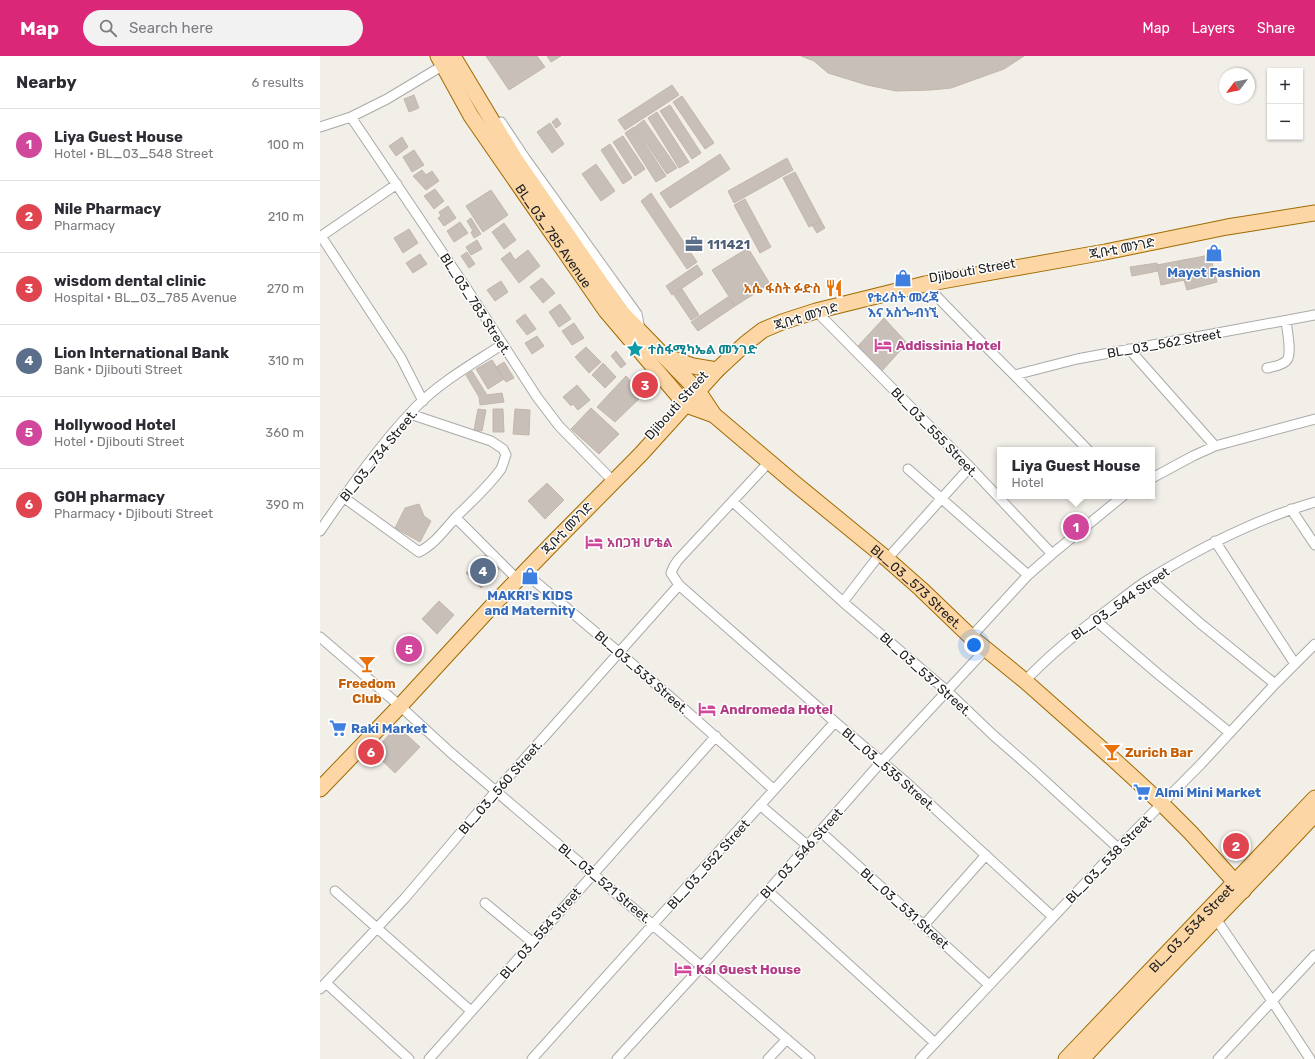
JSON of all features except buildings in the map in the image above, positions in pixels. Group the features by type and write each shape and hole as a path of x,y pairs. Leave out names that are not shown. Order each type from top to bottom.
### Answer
{"main road":[{"name":"BL_03_785 Avenue","path":"447,59 613,301 695,388 714,414"},
{"name":"BL_03_785 Avenue","path":"447,59 471,116 602,306 614,322 684,402"},
{"name":"Djibouti Street","path":"713,370 744,338 766,321 836,299 917,280 1315,208"},
{"name":"ጂቡቲ መንገድ","path":"684,402 695,388 713,370 763,330 816,311 925,284 1105,252 1227,227 1315,213"},
{"path":"663,355 685,364 713,370"},
{"path":"662,376 670,400 669,418"},
{"path":"684,402 714,414"},
{"name":"Djibouti Street","path":"518,575 554,530 611,479 684,402"},
{"name":"BL_03_573 Street.","path":"714,414 769,462 884,557 921,589 971,637 1107,753 1162,803 1239,886"},
{"path":"320,788 397,703 518,575"},
{"path":"320,780 397,703"},
{"name":"BL_03_534 Street","path":"1239,886 1315,798"},
{"name":"BL_03_534 Street","path":"1066,1059 1086,1050 1168,967 1212,914 1239,886 1315,814"}],"street":[{"path":"320,127 351,117 387,99 447,59"},
{"name":"BL_03_783 Street.","path":"351,117 559,426 611,479"},
{"path":"397,184 321,236 401,358 423,401"},
{"path":"925,284 972,334 1015,375 1085,447"},
{"name":"BL_03_555 Street.","path":"816,311 997,496"},
{"name":"BL_03_562 Street","path":"1015,375 1077,359 1315,315"},
{"path":"1267,368 1282,364 1287,360 1290,352 1286,321"},
{"name":"Bl_03_734 Street.","path":"320,531 343,497 410,414 442,385 503,344"},
{"path":"1128,349 1215,446"},
{"path":"343,497 419,552 426,548 488,486 502,467 506,455 503,448 491,440 410,414"},
{"path":"1155,476 1215,446 1315,419"},
{"path":"733,502 769,462"},
{"path":"843,602 970,467"},
{"path":"908,469 1028,575"},
{"name":"BL_03_555 Street.","path":"1000,499 1052,554"},
{"path":"971,637 1028,575 1119,499"},
{"name":"BL_03_535 Street.","path":"733,502 674,566 672,573 679,585 907,783 1053,917"},
{"name":"BL_03_537 Street.","path":"733,502 843,602 947,691 992,734 1118,848"},
{"name":"BL_03_544 Street","path":"1025,682 1043,662 1063,644 1094,619 1150,579 1214,541 1291,509 1315,502"},
{"path":"1291,509 1315,545"},
{"name":"BL_03_533 Street.","path":"456,518 518,575 620,652 716,736 774,790"},
{"path":"1214,541 1295,664"},
{"path":"1150,579 1200,624 1275,684"},
{"name":"BL_03_560 Street.","path":"323,986 405,898 496,791 679,585"},
{"path":"1094,619 1230,733"},
{"name":"BL_03_521 Street.","path":"320,637 397,703 450,752 810,1059"},
{"name":"BL_03_538 Street","path":"920,1059 1118,848 1315,644"},
{"name":"BL_03_546 Street","path":"617,1059 702,966 881,762 986,649"},
{"name":"BL_03_552 Street","path":"532,1059 835,722"},
{"name":"BL_03_554 Street","path":"429,1059 716,736"},
{"path":"760,805 808,846"},
{"name":"BL_03_531 Street","path":"821,832 989,985"},
{"path":"924,925 986,855"},
{"path":"335,891 472,1011"},
{"path":"768,891 935,1043"},
{"path":"485,903 532,942"},
{"path":"1212,914 1310,1059"},
{"path":"1218,1059 1315,955"},
{"path":"323,986 409,1059"},
{"path":"768,1059 787,1039"}],"place":[{"name":"111421","path":"694,244"},
{"name":"Mayet Fashion","path":"1214,253"},
{"name":"የቱሪስት መረጃ እና አስጐብነኚ","path":"903,278"},
{"name":"አሴ ፋስት ፉድስ","path":"834,288"},
{"name":"Addissinia Hotel","path":"883,345"},
{"name":"ተስፋሚካኤል መንገድ","path":"635,349"},
{"name":"wisdom dental clinic","path":"645,385"},
{"name":"Liya Guest House","path":"1076,527"},
{"name":"አበጋዝ ሆቴል","path":"594,542"},
{"name":"Lion International Bank","path":"483,571"},
{"name":"MAKRI's KIDS and Maternity","path":"530,576"},
{"name":"Hollywood Hotel","path":"409,649"},
{"name":"Freedom Club","path":"367,664"},
{"name":"Andromeda Hotel","path":"707,709"},
{"name":"Raki Market","path":"338,728"},
{"name":"GOH pharmacy","path":"371,752"},
{"name":"Zurich Bar","path":"1112,752"},
{"name":"Almi Mini Market","path":"1142,792"},
{"name":"Nile Pharmacy","path":"1236,846"},
{"name":"Kal Guest House","path":"683,969"}]}
